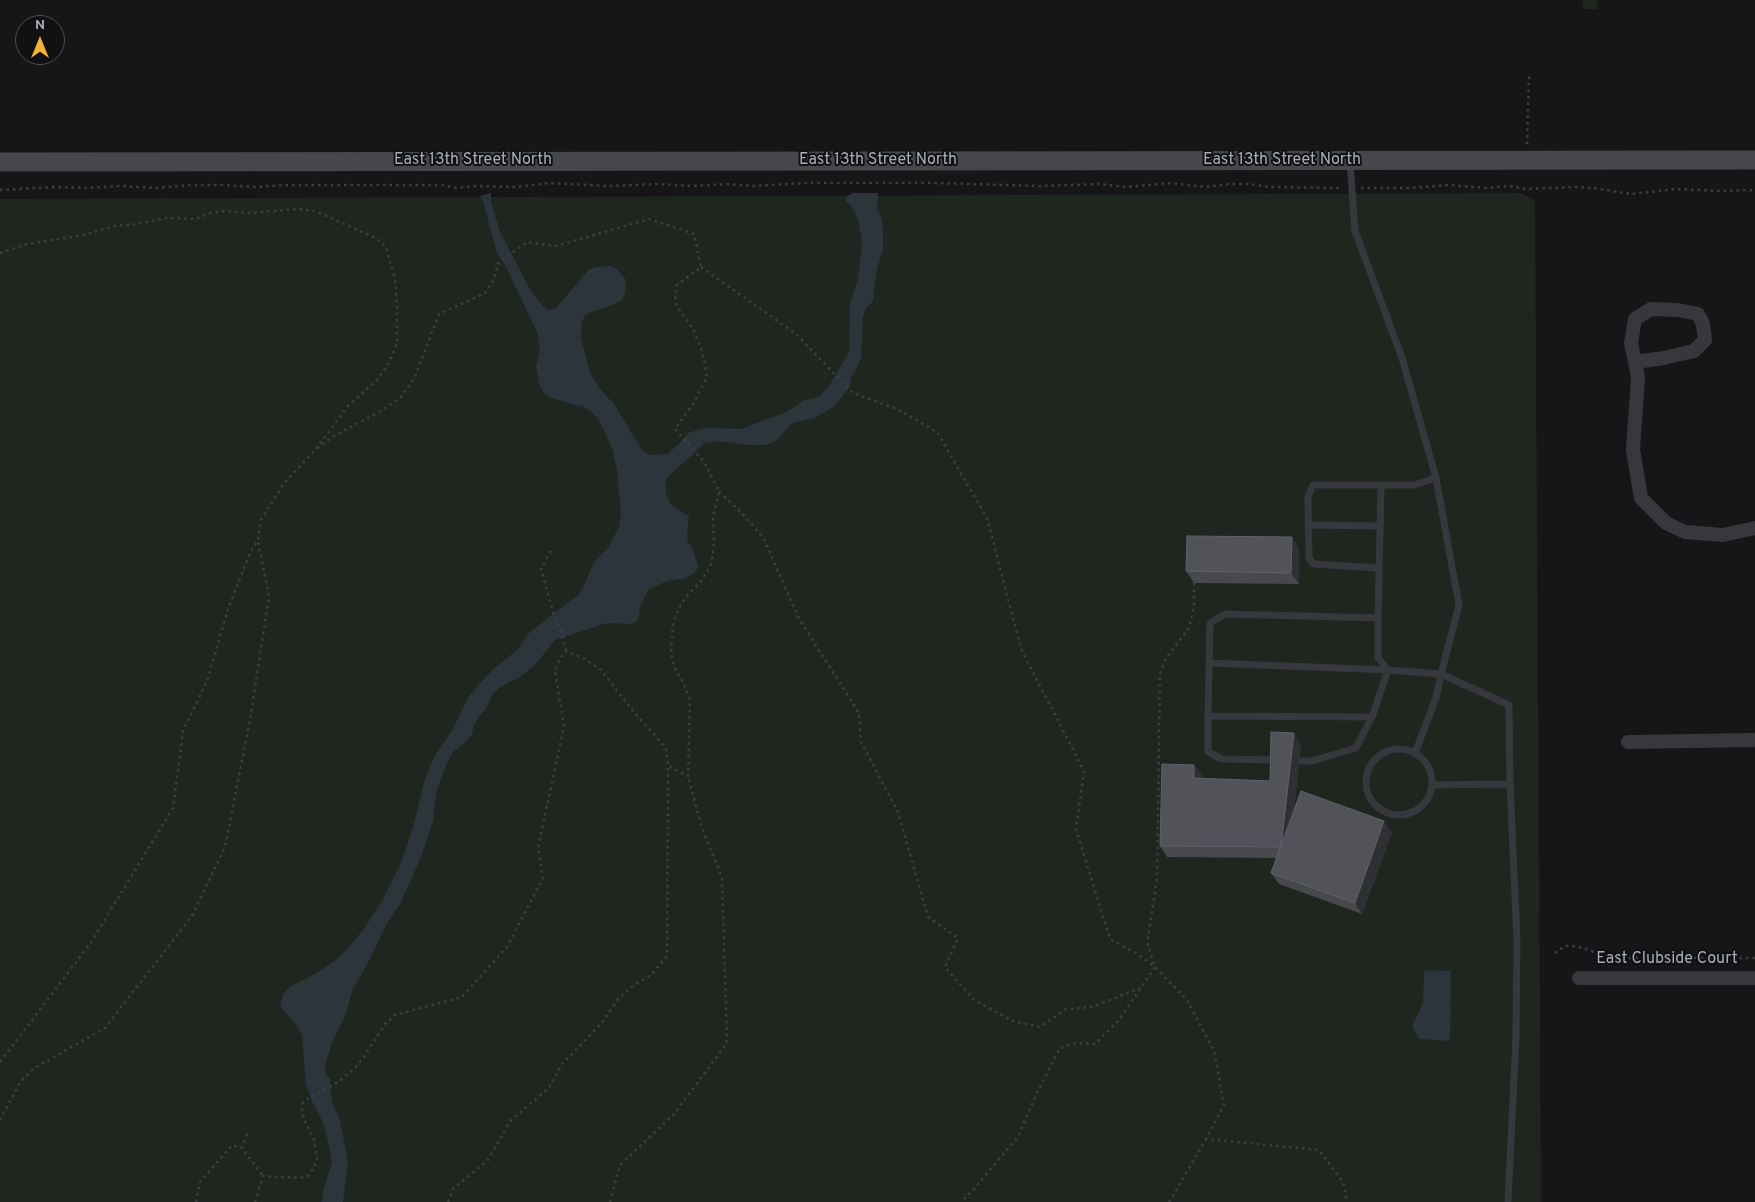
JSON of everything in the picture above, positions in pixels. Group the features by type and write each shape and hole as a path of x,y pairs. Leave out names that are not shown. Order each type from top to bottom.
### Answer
{"main road":[{"name":"East 13th Street North","path":"0,162 1755,160"}],"street":[{"path":"1635,362 1694,351 1705,340 1704,324 1698,314 1678,310 1651,309 1635,319 1631,343 1638,377 1634,450 1641,498 1666,523 1685,532 1723,535 1755,528"},
{"path":"1628,742 1755,740"},
{"name":"East Clubside Court","path":"1578,978 1755,978"}],"lane":[{"path":"1350,161 1355,231 1402,358 1436,478 1459,606 1436,698 1415,753"},
{"path":"1380,568 1313,564 1309,558 1308,497 1313,485 1414,485 1436,478"},
{"path":"1381,485 1378,658 1388,670"},
{"path":"1308,524 1380,526"},
{"path":"1378,618 1225,614 1210,623 1208,752 1222,759 1312,761 1356,748 1372,718 1388,670"},
{"path":"1209,663 1441,674 1509,705 1510,784 1517,940 1516,1037 1508,1202"},
{"path":"1208,716 1372,718"},
{"path":"1394,749 1405,749 1415,753 1424,760 1430,769 1432,785 1427,801 1419,809 1409,814 1398,816 1378,808 1370,800 1366,790 1366,779 1368,768 1384,752 1394,749"},
{"path":"1432,785 1510,784"}],"path":[{"path":"1527,160 1529,75"},
{"path":"0,190 119,186 158,188 197,185 258,187 285,185 443,185 456,188 476,186 515,187 549,183 609,186 726,184 754,186 805,183 933,183 1041,186 1100,184 1126,187 1171,183 1206,187 1248,184 1292,188 1410,188 1449,185 1487,188 1510,186 1526,189 1578,187 1631,194 1677,189 1755,190"},
{"path":"0,253 27,244 84,235 118,225 131,225 167,218 196,219 210,213 224,211 250,213 298,209 315,211 376,238 386,247 395,278 397,307 397,343 388,364 376,381 348,406 316,449 284,483 261,520 258,540 268,596 250,720 225,847 192,916 105,1028 33,1069 21,1081 0,1120"},
{"path":"316,449 332,437 379,412 401,397 414,379 439,314 485,293 494,279 498,263 527,242 556,246 649,219 694,234 702,266 796,334 853,393 897,409 937,432 987,518 1021,649 1084,771 1076,829 1110,939 1136,953 1155,967 1187,1000 1214,1051 1224,1105 1169,1202"},
{"path":"702,266 677,285 675,294 676,304 694,331 703,354 707,377 694,404 675,429 705,463 719,492 743,514 764,539 798,617 859,713 861,742 898,812 928,918 958,938 945,967 974,1000 1013,1021 1040,1027 1066,1009 1092,1007 1141,987"},
{"path":"610,1202 620,1165 674,1114 727,1043 722,877 702,828 688,776 690,699 674,667 671,652 673,625 679,608 701,581 711,565 714,544 713,517 719,492"},
{"path":"0,1062 90,944 173,808 183,732 208,681 228,609 250,553 258,540"},
{"path":"263,1176 300,1178 308,1176 314,1168 317,1159 314,1140 304,1119 302,1109 305,1100 338,1082 353,1070 364,1057 385,1024 396,1015 462,997 507,947 543,878 538,848 564,726 555,671 566,650 541,569 551,551"},
{"path":"1155,967 1147,942 1157,880 1160,674 1166,658 1189,628 1194,606 1194,583"},
{"path":"448,1202 453,1189 488,1160 510,1121 549,1088 562,1064 602,1023 618,999 634,984 651,974 667,956 668,766 666,748 633,711 601,670 585,659 566,650"},
{"path":"668,766 688,776"},
{"path":"1555,953 1566,946 1572,946 1611,958 1755,958"},
{"path":"961,1202 1018,1137 1036,1095 1060,1048 1076,1043 1095,1044 1119,1020 1155,967"},
{"path":"242,1148 247,1134"},
{"path":"1206,1139 1319,1150 1343,1182 1346,1202"},
{"path":"196,1202 200,1182 232,1145 242,1148 263,1176"},
{"path":"255,1202 263,1176"}],"shaded area":[{"path":"1583,0 1597,0 1597,9 1583,9"},
{"path":"491,193 491,202 500,232 532,293 544,307 549,310 556,308 585,274 590,269 596,267 610,266 616,268 626,280 625,293 622,300 586,314 582,321 581,338 590,373 600,389 614,404 642,450 647,454 653,455 667,454 688,433 708,428 741,429 789,411 804,400 819,397 829,386 849,352 850,304 858,279 862,242 858,220 853,208 846,201 847,196 853,193 878,193 877,209 881,216 883,227 883,250 877,269 873,301 866,308 863,317 861,358 851,378 850,386 835,406 815,418 792,423 776,441 766,445 747,445 717,441 705,443 666,480 666,494 671,505 689,516 687,535 698,566 695,572 686,578 667,581 648,590 640,607 636,622 631,624 603,624 555,640 534,666 520,677 499,688 492,695 486,709 474,725 472,734 467,741 453,752 437,789 433,821 421,857 400,904 387,923 353,989 345,1016 331,1045 325,1067 326,1074 330,1079 332,1102 340,1120 348,1162 343,1202 322,1202 332,1162 325,1128 312,1102 306,1084 302,1035 298,1027 280,1006 283,994 290,987 315,974 340,957 363,930 381,903 400,865 413,828 425,779 434,757 453,729 469,696 492,670 517,650 529,633 579,594 593,563 608,548 619,527 621,514 617,469 612,448 599,420 583,406 549,397 543,392 539,383 536,367 540,349 537,332 506,267 497,253 480,196"},
{"path":"1520,193 1535,200 1541,1202 0,1202 0,199"},
{"path":"1427,970 1451,971 1450,1041 1419,1039 1412,1027 1423,1001 1424,972"}],"building":[{"path":"1187,536 1292,537 1291,573 1186,571"},
{"path":"1271,732 1294,733 1281,847 1160,846 1162,764 1194,765 1194,778 1270,781"},
{"path":"1301,791 1384,821 1355,903 1271,873"}]}
